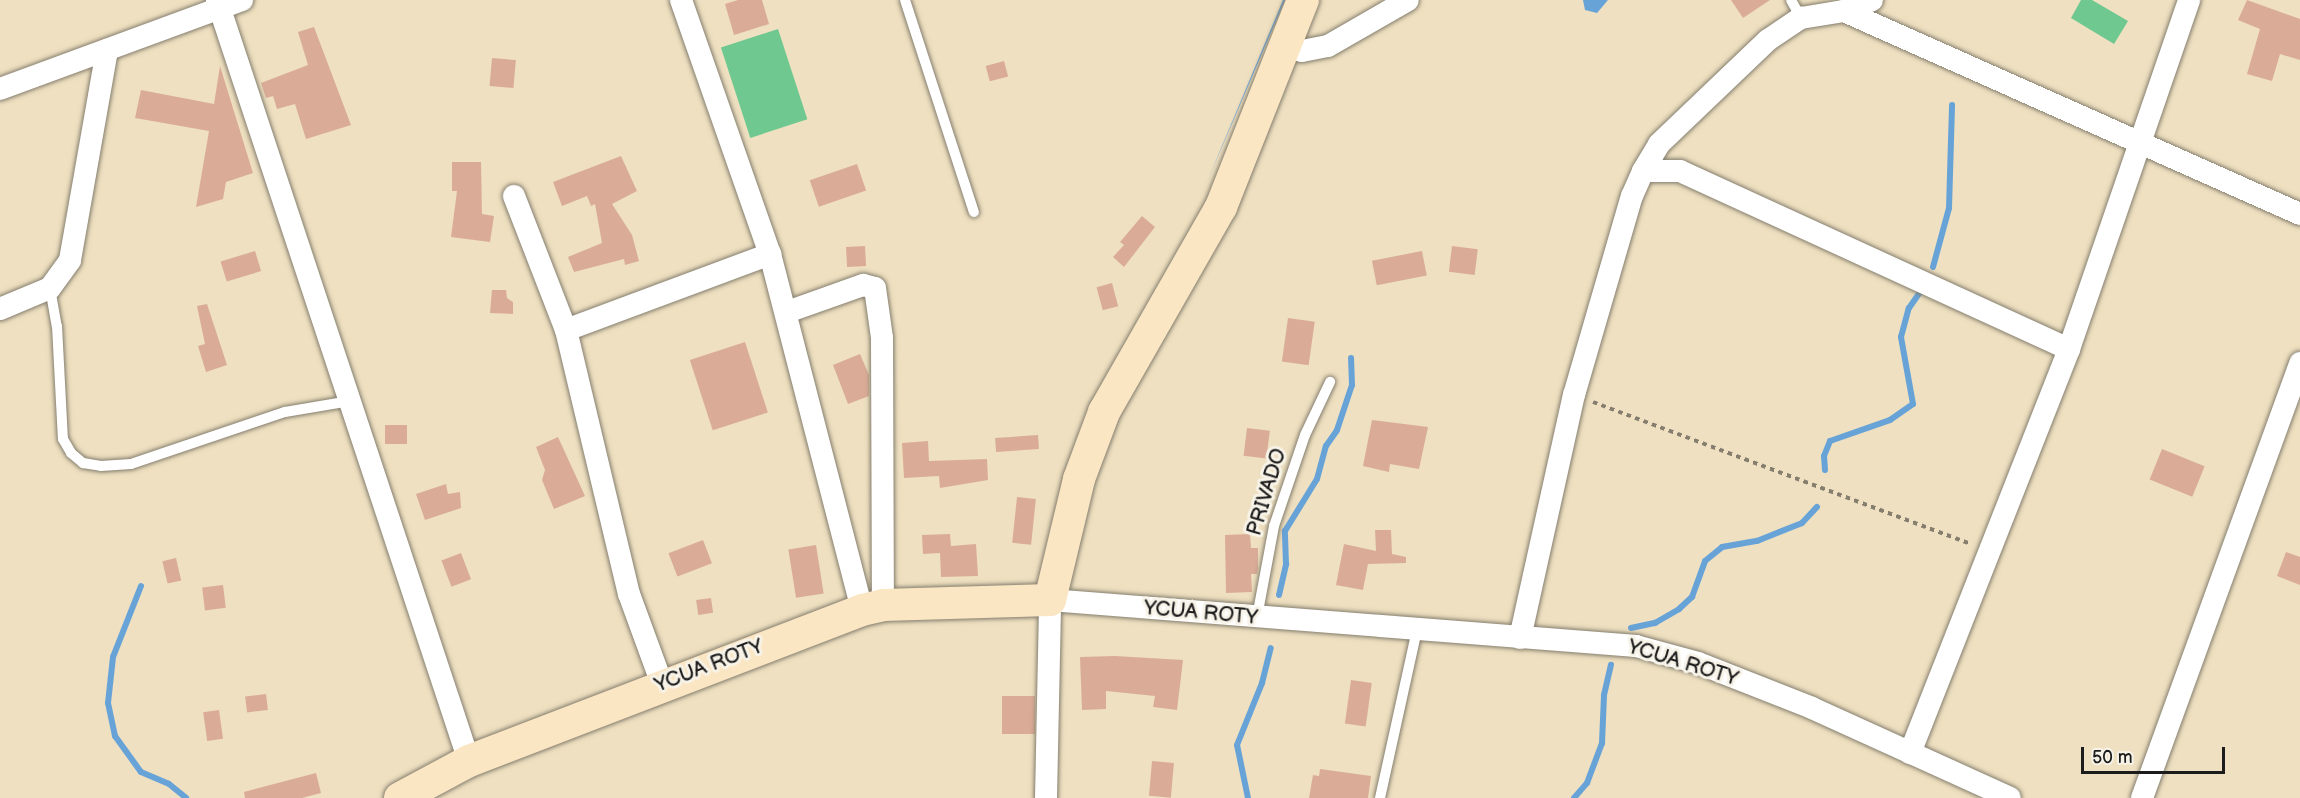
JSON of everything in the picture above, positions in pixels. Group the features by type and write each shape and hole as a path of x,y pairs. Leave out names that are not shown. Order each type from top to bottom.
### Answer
{"street":[{"path":"0,89 107,50 218,4 242,0"},
{"path":"681,0 770,254 872,607"},
{"path":"1046,798 1050,600 1079,479 1104,412 1221,207 1303,0"},
{"path":"1285,47 1302,51 1328,46 1408,0"},
{"path":"1844,11 1872,0"},
{"path":"1910,753 2069,349 2189,0"},
{"path":"218,4 469,761"},
{"path":"1520,638 1574,395 1611,263 1643,171 1659,144 1796,9 1844,11 2300,214"},
{"path":"0,309 50,288 70,260 107,50"},
{"path":"1643,171 1680,171 2069,349"},
{"path":"514,196 566,330 629,594 662,684"},
{"path":"566,330 770,254"},
{"path":"787,312 862,285 876,288 882,338 872,607"},
{"path":"2142,798 2300,363"},
{"name":"YCUA ROTY","path":"400,798 469,761 662,684 872,607 1050,600 1520,638 1582,639 1636,646 1698,663 2010,798"}],"lane":[{"path":"905,0 974,212"},
{"path":"50,288 57,326 63,439 71,453 83,463 100,466 131,464 285,412 350,401"},
{"name":"PRIVADO","path":"1257,618 1274,526 1305,435 1330,382"},
{"path":"1380,798 1417,630"}],"path":[{"path":"1574,395 1991,552"}],"green space":[{"path":"2081,0 2092,0 2128,21 2114,44 2071,18"},
{"path":"778,29 807,119 750,138 721,48"}],"water":[{"path":"1283,0 1285,0 1207,182"},
{"path":"1583,0 1608,0 1597,13 1585,10"}],"building":[{"path":"738,0 762,0 769,24 734,35 725,4"},
{"path":"1731,0 1770,0 1743,18"},
{"path":"2247,0 2300,19 2300,60 2280,54 2272,81 2247,74 2260,29 2238,20"},
{"path":"314,27 351,125 306,139 295,104 277,109 273,96 266,98 261,83 308,65 298,32"},
{"path":"492,58 516,60 513,88 490,86"},
{"path":"1004,61 1008,76 990,81 986,66"},
{"path":"220,66 253,173 226,182 223,199 196,207 209,131 135,118 141,90 214,104"},
{"path":"621,156 637,191 612,204 632,235 639,261 625,265 624,259 574,272 568,257 602,243 595,204 591,206 587,196 562,206 553,182"},
{"path":"452,162 481,162 482,214 494,216 490,242 451,237 457,191 452,191"},
{"path":"857,164 866,190 819,207 810,180"},
{"path":"1142,216 1155,227 1124,267 1113,257 1124,245 1120,242"},
{"path":"865,246 866,266 847,267 846,247"},
{"path":"1452,246 1478,249 1475,275 1449,272"},
{"path":"255,251 261,271 227,282 221,262"},
{"path":"1422,251 1427,276 1377,285 1372,261"},
{"path":"1112,283 1118,306 1103,310 1097,287"},
{"path":"492,290 506,290 507,298 513,302 513,314 490,313"},
{"path":"207,304 227,365 206,372 198,346 205,344 197,306"},
{"path":"1288,318 1315,322 1309,365 1282,362"},
{"path":"745,342 768,412 713,430 690,360"},
{"path":"860,354 869,375 869,396 848,404 833,365"},
{"path":"1372,420 1428,427 1419,469 1390,464 1389,472 1363,466"},
{"path":"385,425 407,425 407,444 385,444"},
{"path":"1247,428 1270,431 1266,459 1244,456"},
{"path":"1038,435 1039,449 996,452 995,438"},
{"path":"558,437 585,496 554,509 542,480 545,470 536,447"},
{"path":"928,441 929,461 987,459 988,480 940,488 939,476 904,478 902,443"},
{"path":"2162,449 2205,466 2192,497 2150,480"},
{"path":"446,484 448,494 460,492 461,508 425,520 416,494"},
{"path":"1017,497 1036,499 1031,545 1012,543"},
{"path":"1375,530 1391,530 1392,554 1406,557 1406,563 1368,564 1363,590 1336,585 1344,544 1376,551"},
{"path":"950,534 951,546 976,544 978,576 941,577 940,553 923,554 922,535"},
{"path":"1250,534 1251,548 1258,548 1257,574 1251,574 1252,592 1226,593 1225,535"},
{"path":"703,540 712,563 677,577 668,553"},
{"path":"816,545 824,593 796,598 788,549"},
{"path":"2286,552 2300,557 2300,585 2277,576"},
{"path":"461,553 471,579 451,587 441,561"},
{"path":"176,558 181,580 168,584 162,561"},
{"path":"223,585 226,608 205,610 202,588"},
{"path":"711,598 713,613 698,615 696,600"},
{"path":"1115,656 1183,660 1177,710 1153,707 1155,696 1106,691 1106,709 1082,710 1080,657"},
{"path":"1351,680 1372,683 1366,726 1345,724"},
{"path":"266,694 268,710 247,712 245,697"},
{"path":"1002,696 1035,696 1035,734 1002,734"},
{"path":"219,710 223,739 207,741 203,712"},
{"path":"1152,761 1174,763 1171,798 1149,796"},
{"path":"1320,769 1371,776 1368,798 1309,798 1313,775 1319,776"},
{"path":"316,773 321,793 302,798 245,798 244,792"}],"waterway":[{"path":"1933,267 1949,208 1952,105"},
{"path":"1825,470 1824,456 1830,441 1890,420 1913,404 1901,337 1909,308 1923,288"},
{"path":"1279,595 1286,564 1285,531 1317,479 1326,446 1337,430 1352,385 1351,358"},
{"path":"1631,628 1655,623 1679,609 1692,597 1705,561 1722,547 1757,541 1802,523 1817,507"},
{"path":"141,586 113,657 108,703 115,736 141,772 169,784 186,798"},
{"path":"1248,798 1237,745 1262,683 1271,648"},
{"path":"1574,798 1587,783 1602,743 1604,695 1611,665"}]}
